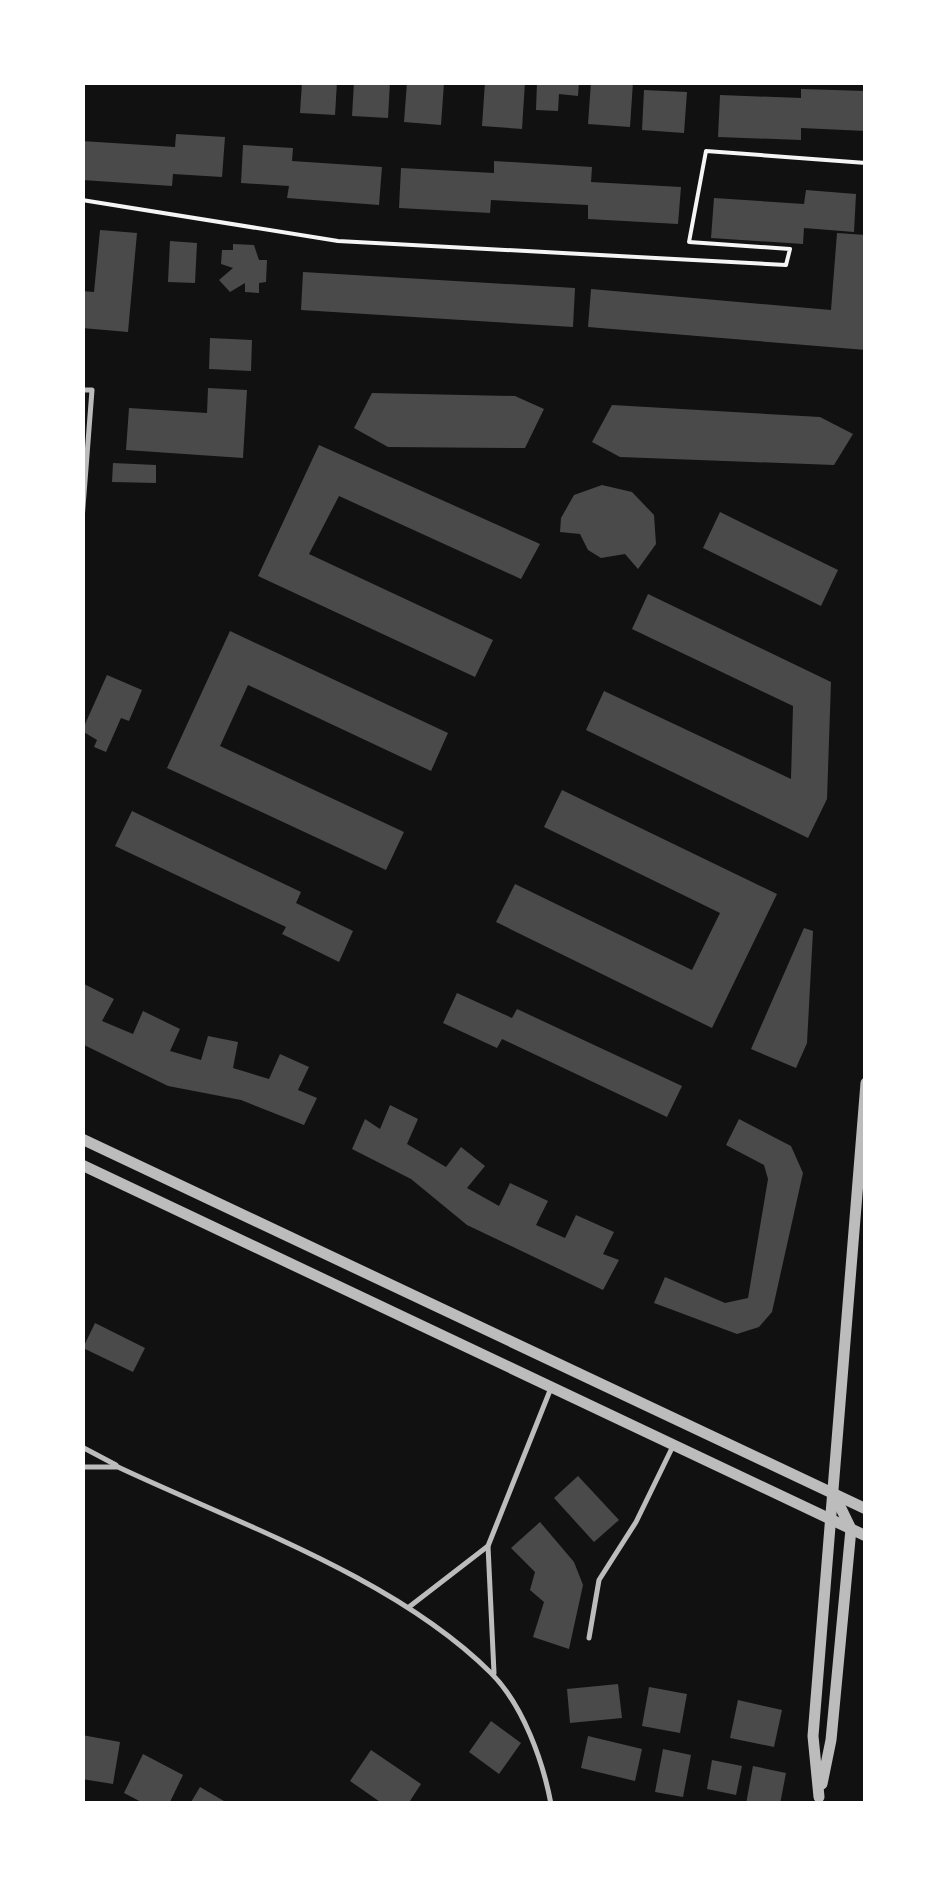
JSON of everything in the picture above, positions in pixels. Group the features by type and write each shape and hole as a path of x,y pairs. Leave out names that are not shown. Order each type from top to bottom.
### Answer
{"street":[{"path":"818,1800 813,1736 866,1083"},
{"path":"82,1140 866,1509"},
{"path":"82,1165 866,1536"},
{"path":"818,1800 832,1740 851,1530 834,1494"}],"lane":[{"path":"82,390 92,390 82,520"},
{"path":"494,1676 488,1546 552,1388"},
{"path":"82,1446 409,1607 494,1676 519,1715 545,1773 551,1804"},
{"path":"589,1638 599,1580 636,1522 673,1446"},
{"path":"82,1467 118,1467"},
{"path":"409,1607 488,1546"}],"path":[{"path":"82,200 338,240 786,265 790,249 689,242 706,151 866,162"}],"building":[{"path":"302,82 337,82 335,115 300,113"},
{"path":"354,82 390,82 388,118 352,116"},
{"path":"407,82 444,83 441,125 404,122"},
{"path":"485,82 525,82 522,129 482,126"},
{"path":"537,82 579,82 578,96 559,94 558,111 536,110"},
{"path":"591,82 633,82 630,127 588,124"},
{"path":"801,89 866,91 866,131 801,128 801,140 718,137 720,95 801,98"},
{"path":"644,90 687,92 684,133 642,130"},
{"path":"176,134 225,137 222,177 173,174 172,186 82,180 82,141 175,147"},
{"path":"243,145 293,148 292,161 382,167 379,205 287,198 289,186 241,183"},
{"path":"494,161 592,167 591,182 681,187 678,224 588,219 588,205 491,200 490,213 399,208 401,168 494,173"},
{"path":"806,190 856,194 854,232 804,228 803,244 711,238 714,198 804,204"},
{"path":"100,230 137,233 128,332 82,328 82,291 94,292"},
{"path":"837,233 866,235 866,350 588,327 591,289 831,310"},
{"path":"170,241 197,243 195,283 168,282"},
{"path":"233,244 254,245 259,260 267,260 266,282 259,283 259,293 245,292 245,283 230,292 219,280 233,268 221,264 222,250 233,250"},
{"path":"303,272 575,288 573,327 301,310"},
{"path":"210,338 252,340 251,371 209,369"},
{"path":"208,388 247,390 243,458 126,450 129,408 207,413"},
{"path":"372,393 515,396 544,409 525,448 388,447 354,428"},
{"path":"612,405 820,417 853,434 834,465 620,457 592,442"},
{"path":"319,445 540,544 521,579 339,496 309,554 493,640 475,677 258,576"},
{"path":"113,463 156,465 156,483 112,482"},
{"path":"602,485 632,492 654,515 656,544 638,569 625,554 601,558 588,550 580,534 560,532 561,518 574,495"},
{"path":"720,512 838,570 821,606 703,548"},
{"path":"648,594 831,682 827,799 808,838 586,730 604,691 791,779 793,706 632,629"},
{"path":"230,631 448,733 431,771 248,685 220,746 404,832 386,870 167,768"},
{"path":"107,675 142,690 129,721 121,718 106,752 94,747 97,740 82,731"},
{"path":"562,790 777,894 712,1028 496,922 515,884 692,970 720,913 544,827"},
{"path":"132,811 301,892 296,903 353,931 339,962 282,934 286,927 115,846"},
{"path":"804,928 813,931 807,1043 796,1068 751,1049"},
{"path":"82,983 114,999 102,1021 133,1034 143,1011 180,1029 170,1051 201,1060 208,1036 238,1042 233,1068 269,1079 280,1054 309,1067 298,1090 317,1098 304,1125 241,1100 168,1086 82,1044"},
{"path":"457,993 512,1018 517,1009 682,1086 667,1117 502,1039 497,1048 443,1023"},
{"path":"390,1105 418,1119 407,1144 446,1167 461,1147 485,1166 467,1188 499,1206 510,1183 548,1201 536,1225 565,1238 576,1215 614,1232 603,1254 619,1260 603,1290 467,1225 411,1179 352,1149 365,1119 380,1129"},
{"path":"739,1119 791,1146 803,1173 772,1312 759,1327 737,1334 654,1303 665,1277 725,1303 748,1298 768,1179 764,1165 726,1145"},
{"path":"95,1323 145,1348 133,1372 83,1348"},
{"path":"578,1476 619,1520 594,1542 554,1498"},
{"path":"540,1522 574,1562 583,1585 569,1649 533,1637 544,1602 530,1590 535,1572 511,1548"},
{"path":"618,1684 622,1718 570,1723 567,1689"},
{"path":"649,1687 687,1694 680,1733 642,1726"},
{"path":"738,1700 782,1710 774,1747 730,1738"},
{"path":"491,1721 521,1743 499,1774 469,1752"},
{"path":"82,1735 120,1742 113,1784 82,1779"},
{"path":"588,1736 642,1749 635,1781 581,1768"},
{"path":"663,1749 691,1755 683,1797 655,1792"},
{"path":"371,1750 421,1784 408,1804 383,1804 350,1781"},
{"path":"143,1754 183,1775 169,1804 145,1804 124,1793"},
{"path":"712,1760 742,1766 736,1795 707,1789"},
{"path":"753,1766 786,1773 780,1804 746,1804"},
{"path":"200,1787 229,1804 190,1804"}]}
